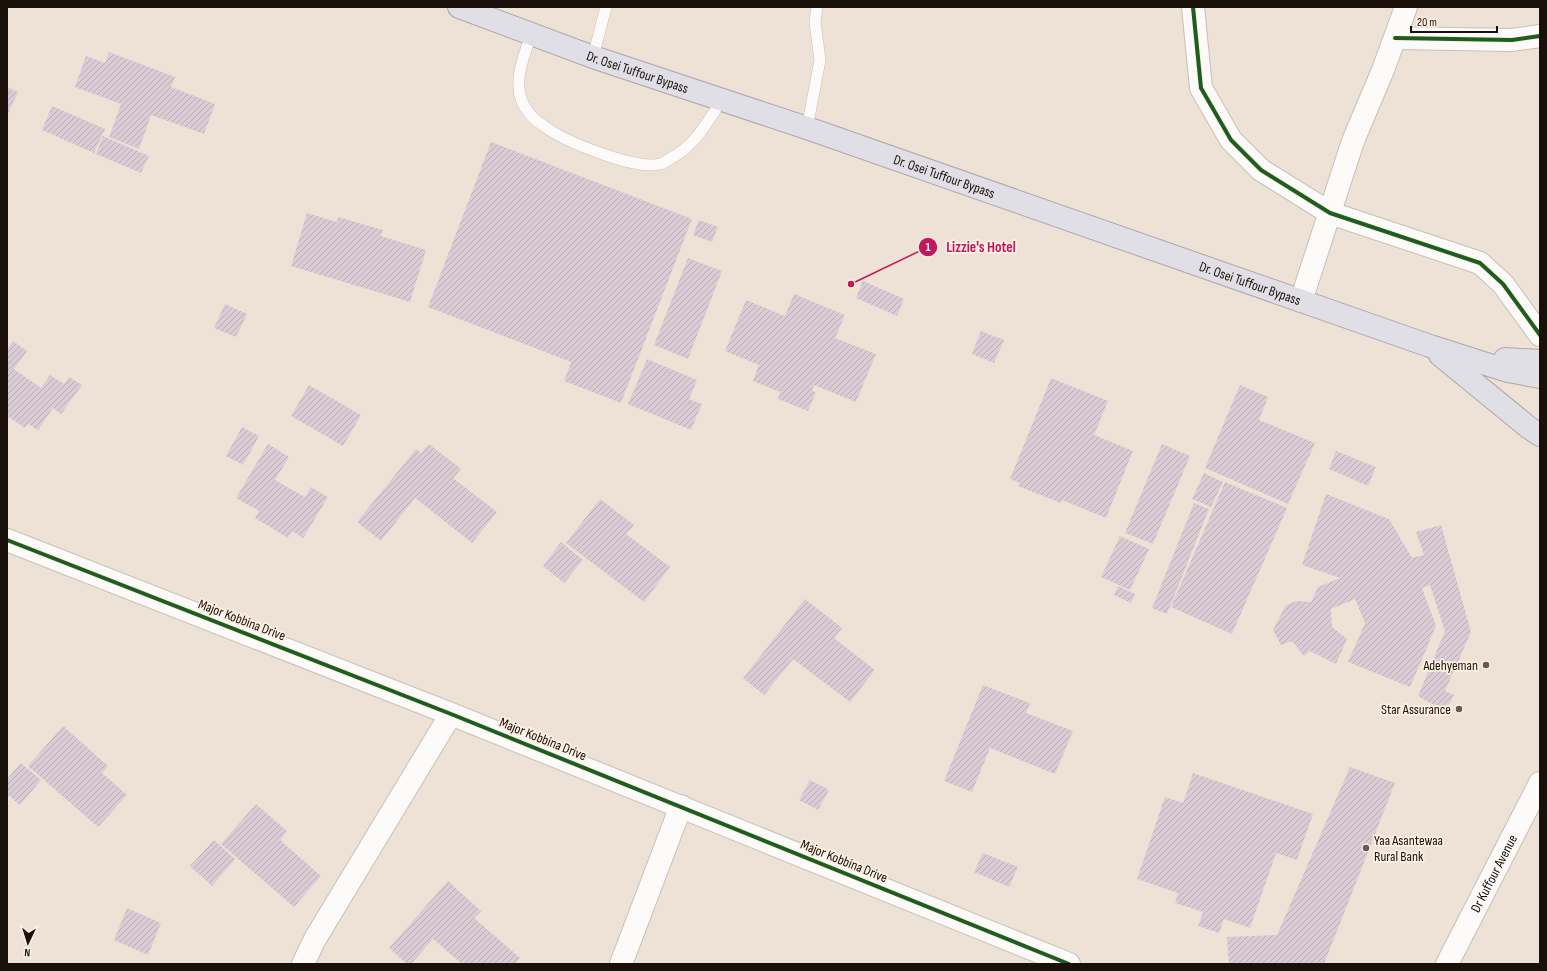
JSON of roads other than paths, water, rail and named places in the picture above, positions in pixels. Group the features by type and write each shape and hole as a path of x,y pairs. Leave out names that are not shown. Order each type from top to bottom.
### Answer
{"highway":[{"name":"Dr. Osei Tuffour Bypass","path":"459,7 593,57 806,128 1430,346 1508,371 1540,377"},
{"name":"Dr. Osei Tuffour Bypass","path":"1430,346 1528,427 1540,435"},
{"path":"1458,355 1540,361"}],"street":[{"path":"1193,7 1201,88 1231,140 1261,170 1330,213 1480,263 1503,284 1540,335"},
{"path":"1301,301 1354,141 1383,70 1406,7"},
{"path":"1395,38 1512,40 1540,36"},
{"name":"Major Kobbina Drive","path":"7,540 451,714 1070,964"},
{"path":"303,964 315,939 451,714"},
{"name":"Dr Kuffour Avenue","path":"1447,964 1540,783"},
{"path":"621,964 680,806"}],"lane":[{"path":"593,57 606,7"},
{"path":"806,128 820,60 815,22 817,7"},
{"path":"530,34 518,80 521,98 527,111 544,127 576,144 601,153 637,164 660,164 683,153 697,138 722,100"}],"place":[{"name":"Lizzie's Hotel","path":"851,284"},
{"name":"Adehyeman","path":"1486,665"},
{"name":"Star Assurance","path":"1459,709"},
{"name":"Yaa Asantewaa Rural Bank","path":"1366,848"}]}
